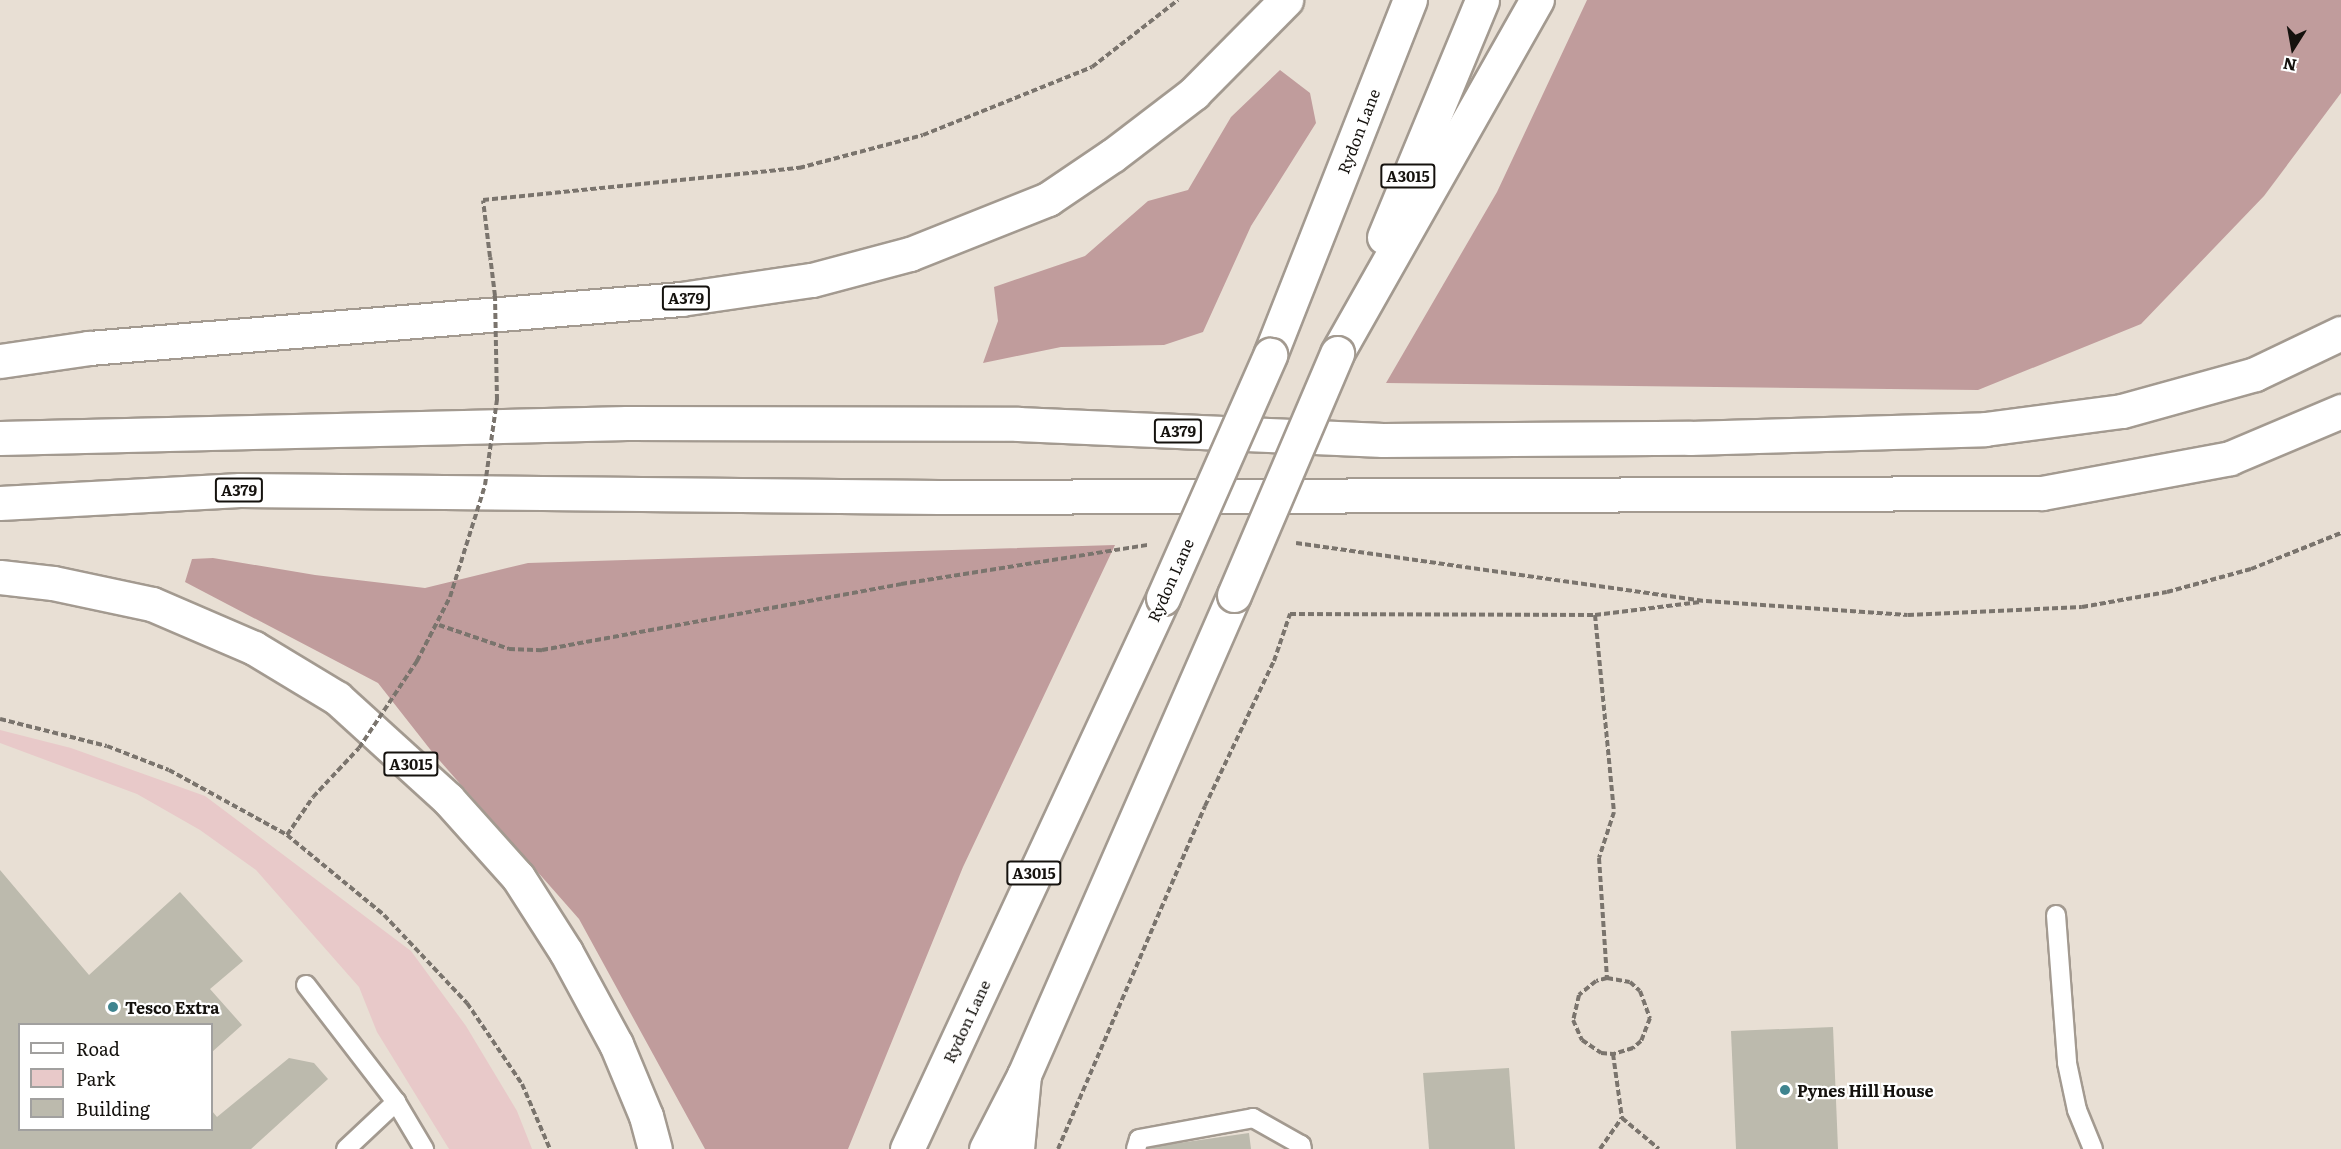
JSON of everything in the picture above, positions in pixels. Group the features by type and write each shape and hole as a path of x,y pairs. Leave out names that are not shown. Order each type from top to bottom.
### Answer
{"main road":[{"name":"A379","path":"0,361 89,348 681,299 812,280 910,254 1048,199 1113,156 1194,93 1286,0"},
{"name":"Rydon Lane","path":"907,1149 1163,597 1270,355 1410,0"},
{"name":"A3015","path":"986,1149 1024,1075 1234,595 1337,353 1482,0"},
{"path":"1337,353 1537,0"},
{"name":"A379","path":"0,438 627,423 1018,424 1383,440 1690,438 1985,429 2133,408 2255,374 2341,333"},
{"name":"A379","path":"0,503 240,490 939,497 2042,493 2230,458 2341,411"},
{"name":"A3015","path":"0,577 53,583 152,604 254,648 337,698 448,798 518,878 566,952 616,1044 646,1116 655,1149"},
{"path":"1017,1149 1024,1075"}],"lane":[{"path":"2056,915 2067,1063 2077,1110 2093,1149"},
{"path":"306,985 396,1102 424,1149"},
{"path":"346,1149 396,1102"},
{"path":"1136,1149 1139,1139 1253,1118 1301,1145 1302,1149"}],"path":[{"path":"287,835 313,797 359,748 417,661 439,625 469,546 485,485 497,399 495,296 483,200 799,168 923,135 1092,67 1178,0"},
{"path":"1292,542 1706,601 1908,615 2082,607 2167,592 2251,569 2341,533"},
{"path":"439,625 509,649 542,650 901,584 1155,545"},
{"path":"1058,1149 1205,806 1274,661 1290,614 1595,615 1706,601"},
{"path":"1595,615 1614,812 1599,858 1607,978"},
{"path":"0,718 107,746 169,770 287,835 384,915 467,1003 522,1084 550,1149"},
{"path":"1607,978 1630,982 1640,991 1650,1018 1641,1041 1633,1048 1612,1054 1601,1053 1582,1040 1573,1020 1579,995 1596,981 1607,978"},
{"path":"1612,1054 1622,1118 1659,1149"},
{"path":"1600,1149 1622,1118"}],"green space":[{"path":"0,730 71,748 205,796 411,951 466,1026 517,1111 532,1149 449,1149 377,1032 359,987 256,870 200,830 137,794 0,743"}],"shaded area":[{"path":"1587,0 2341,0 2341,93 2264,196 2141,324 1978,390 1386,383 1497,192"},
{"path":"1280,70 1310,93 1316,123 1251,226 1203,332 1164,345 1061,347 983,363 998,321 994,287 1085,256 1148,201 1188,190 1231,117"},
{"path":"1115,545 963,867 848,1149 705,1149 579,919 433,753 378,683 185,582 192,559 213,558 315,575 425,588 528,563"}],"building":[{"name":"Tesco Extra","path":"0,870 89,975 180,892 243,961 210,989 242,1025 213,1051 213,1023 18,1023 18,1131 213,1131 213,1112 217,1117 289,1058 314,1063 328,1079 251,1149 0,1149"},
{"name":"Pynes Hill House","path":"1833,1027 1838,1149 1736,1149 1731,1031"},
{"path":"1509,1068 1515,1149 1429,1149 1423,1073"},
{"path":"1249,1133 1251,1149 1144,1148"}],"place":[{"name":"Tesco Extra","path":"113,1007"},
{"name":"Pynes Hill House","path":"1785,1090"}]}
